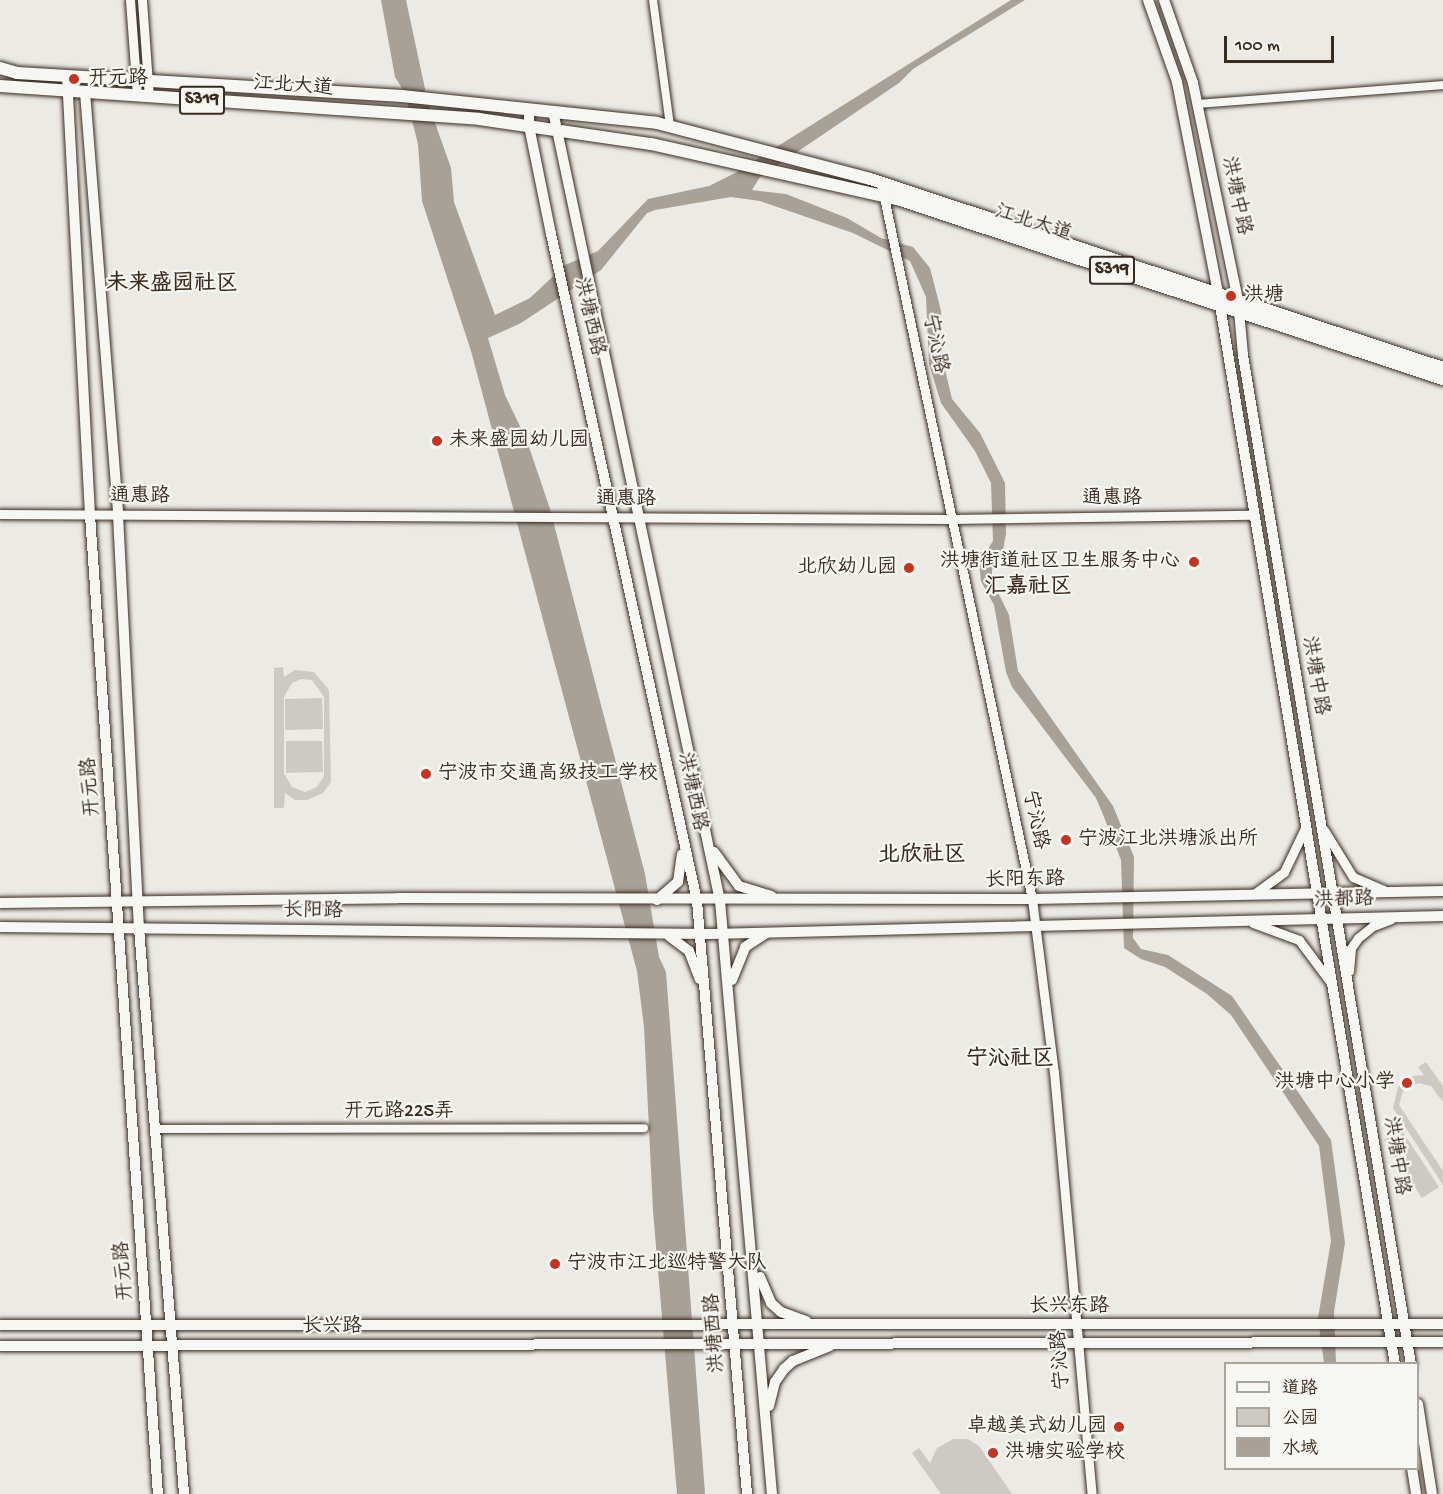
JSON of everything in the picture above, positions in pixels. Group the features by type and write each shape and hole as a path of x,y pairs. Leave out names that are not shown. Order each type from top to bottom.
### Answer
{"main road":[{"name":"洪塘中路","path":"1148,0 1177,82 1218,293 1252,514 1318,893 1395,1362"},
{"name":"洪塘中路","path":"1164,0 1178,32 1198,104 1239,306 1243,355 1411,1362"},
{"name":"江北大道","path":"0,68 17,73 402,96 529,109"},
{"name":"开元路","path":"68,76 90,514 158,1494"},
{"name":"江北大道","path":"0,86 437,116 529,126"},
{"name":"开元路","path":"85,92 118,515 141,902 139,928 184,1494"},
{"path":"529,109 670,126"},
{"name":"洪塘西路","path":"529,109 529,126 566,300 698,900 747,1494"},
{"name":"洪塘西路","path":"553,111 720,901 760,1325 772,1494"},
{"path":"529,126 556,130"},
{"name":"江北大道","path":"670,126 801,158 1218,293 1239,306 1443,379"},
{"name":"江北大道","path":"556,130 651,144 885,197 1220,306 1239,306 1443,368"},
{"path":"705,826 721,866 739,886 763,895 808,900"},
{"path":"654,900 672,890 681,875 681,830"},
{"name":"洪都路","path":"1254,894 1443,891"},
{"name":"长阳东路","path":"654,900 1032,899 1254,894"},
{"name":"长阳路","path":"0,903 654,900"},
{"name":"洪都路","path":"1245,920 1443,916"},
{"path":"661,933 724,934 1034,923 1245,920"},
{"name":"长阳路","path":"0,927 661,933"},
{"path":"729,995 737,959 753,940 770,932"},
{"path":"661,933 677,939 689,951 706,997"},
{"path":"753,1254 771,1303 794,1318 825,1325"},
{"name":"长兴东路","path":"695,1325 1443,1324"},
{"name":"长兴路","path":"0,1325 695,1325"},
{"name":"长兴东路","path":"696,1342 1077,1344 1443,1342"},
{"name":"长兴路","path":"0,1346 696,1342"},
{"path":"767,1430 771,1394 784,1369 793,1360 839,1342"},
{"path":"1419,1410 1432,1494"},
{"path":"1412,1470 1416,1494"}],"street":[{"path":"130,0 143,81"},
{"path":"142,0 143,96"},
{"path":"653,0 670,126"},
{"path":"1198,104 1443,85"},
{"name":"宁沁路","path":"881,183 1032,899 1054,1069 1092,1494"},
{"name":"通惠路","path":"0,514 951,519 1252,514"},
{"path":"1322,825 1336,855 1353,877 1389,892"},
{"path":"1254,894 1284,872 1306,826"},
{"path":"1348,982 1352,948 1358,938 1372,926 1398,917"},
{"path":"1245,920 1299,940 1333,986"},
{"name":"开元路225弄","path":"154,1129 644,1128"}],"green space":[{"path":"283,667 284,677 295,670 314,672 329,690 331,782 323,793 307,800 295,800 285,793 284,808 274,808 274,668","holes":["301,679 312,680 324,697 324,776 317,787 305,792 292,787 284,773 284,697 292,683"]},
{"path":"322,698 323,729 285,730 285,699"},
{"path":"286,741 322,741 323,772 286,773"},
{"path":"1426,1062 1443,1086 1443,1102 1431,1086 1418,1083 1403,1091 1399,1105 1443,1171 1443,1185 1393,1108 1398,1087 1413,1076 1424,1075 1418,1067"},
{"path":"1401,1129 1439,1187 1422,1198 1384,1140"},
{"path":"953,1439 968,1439 979,1446 1012,1494 941,1494 912,1453 919,1448 930,1463 937,1448"}],"water":[{"path":"381,0 406,0 428,103 451,168 454,202 495,315 530,298 565,265 598,251 648,199 709,186 735,173 1011,0 1025,0 913,69 899,83 760,177 752,190 786,194 847,218 881,238 913,247 930,268 941,311 943,361 952,399 980,433 1005,483 1006,534 1003,550 992,570 992,580 1009,615 1018,671 1113,806 1134,857 1133,938 1141,949 1168,955 1232,996 1331,1140 1345,1243 1334,1312 1336,1362 1324,1362 1318,1318 1331,1241 1319,1146 1231,1015 1207,994 1165,967 1141,959 1124,948 1121,860 1096,798 1012,687 1006,672 994,605 981,581 979,563 993,541 991,483 975,451 941,403 929,364 926,297 910,261 853,233 760,201 731,197 655,210 647,213 601,270 521,323 488,338 505,395 527,441 550,509 645,874 659,957 666,972 705,1494 677,1494 653,1211 644,1027 637,971 471,351 422,201 418,144 405,93 395,77"}],"place":[{"name":"开元路","path":"74,79"},
{"name":"洪塘","path":"1231,296"},
{"name":"未来盛园幼儿园","path":"437,441"},
{"name":"洪塘街道社区卫生服务中心","path":"1194,562"},
{"name":"北欣幼儿园","path":"909,568"},
{"name":"宁波市交通高级技工学校","path":"426,774"},
{"name":"宁波江北洪塘派出所","path":"1066,840"},
{"name":"洪塘中心小学","path":"1407,1083"},
{"name":"宁波市江北巡特警大队","path":"555,1264"},
{"name":"卓越美式幼儿园","path":"1119,1427"},
{"name":"洪塘实验学校","path":"993,1453"}],"district":[{"name":"未来盛园社区","path":"172,286"},
{"name":"汇嘉社区","path":"1028,589"},
{"name":"北欣社区","path":"922,857"},
{"name":"宁沁社区","path":"1010,1061"}]}
